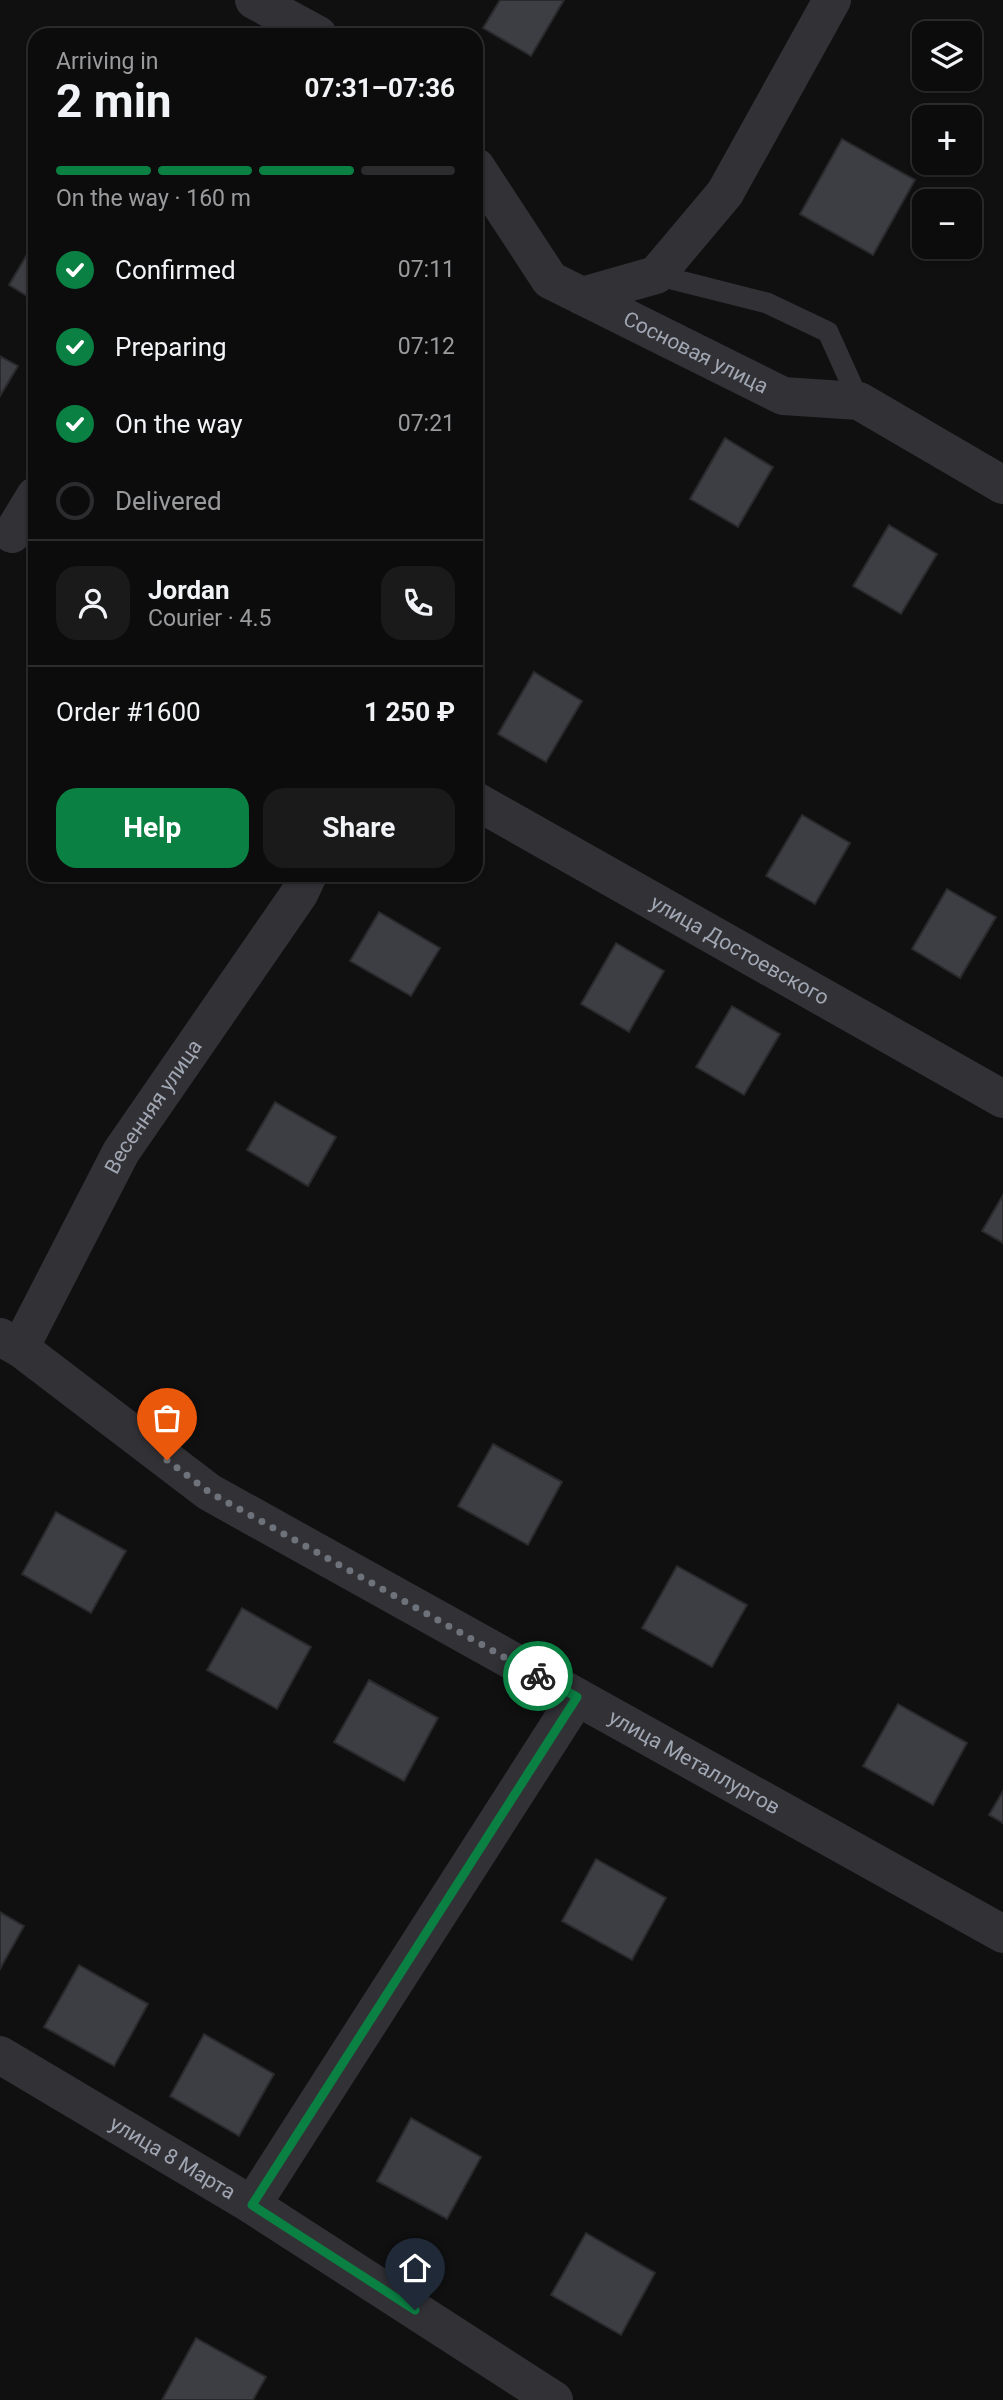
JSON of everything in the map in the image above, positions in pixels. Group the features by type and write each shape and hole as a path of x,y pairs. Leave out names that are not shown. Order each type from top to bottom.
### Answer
{"street":[{"path":"582,296 656,275 725,193 832,0"},
{"path":"265,15 299,28"},
{"name":"Сосновая улица","path":"483,178 550,280 783,396 859,401 1003,485"},
{"path":"16,536 28,511"},
{"name":"улица Достоевского","path":"483,806 1003,1099"},
{"name":"Весенняя улица","path":"10,1343 121,1152 305,882"},
{"name":"улица Металлургов","path":"10,1343 209,1492 1003,1934"},
{"path":"252,2205 577,1697"},
{"name":"улица 8 Марта","path":"0,2055 252,2205 554,2400"}],"lane":[{"path":"656,275 767,303 828,332 859,401"}],"building":[{"path":"500,0 564,0 531,56 483,28"},
{"path":"842,139 915,180 873,255 800,214"},
{"path":"28,253 28,297 9,285"},
{"path":"0,356 18,366 0,396"},
{"path":"725,438 773,467 738,527 690,499"},
{"path":"889,525 937,554 901,614 853,586"},
{"path":"534,672 582,701 546,762 498,734"},
{"path":"802,815 850,843 815,904 766,876"},
{"path":"947,889 996,917 960,978 912,949"},
{"path":"379,912 440,948 411,996 350,961"},
{"path":"616,943 664,971 629,1032 581,1004"},
{"path":"732,1006 780,1034 744,1095 696,1067"},
{"path":"275,1102 336,1137 308,1186 247,1150"},
{"path":"1003,1195 1003,1243 982,1231"},
{"path":"493,1444 562,1482 528,1545 458,1506"},
{"path":"56,1512 126,1551 91,1613 22,1574"},
{"path":"677,1566 747,1605 712,1667 642,1628"},
{"path":"242,1608 311,1647 277,1709 207,1670"},
{"path":"369,1680 438,1718 404,1781 334,1742"},
{"path":"898,1704 967,1743 933,1805 863,1766"},
{"path":"1003,1791 1003,1823 989,1815"},
{"path":"596,1859 666,1898 632,1960 562,1921"},
{"path":"0,1912 24,1926 0,1969"},
{"path":"79,1965 148,2004 114,2066 44,2027"},
{"path":"204,2034 274,2074 239,2136 170,2096"},
{"path":"411,2118 481,2157 447,2219 377,2181"},
{"path":"586,2233 655,2273 621,2335 551,2295"},
{"path":"196,2338 266,2377 253,2400 162,2400"}],"way so far":[{"path":"167,1460 209,1492 538,1676"}],"route":[{"path":"415,2310 252,2205 577,1697 538,1676"}]}
